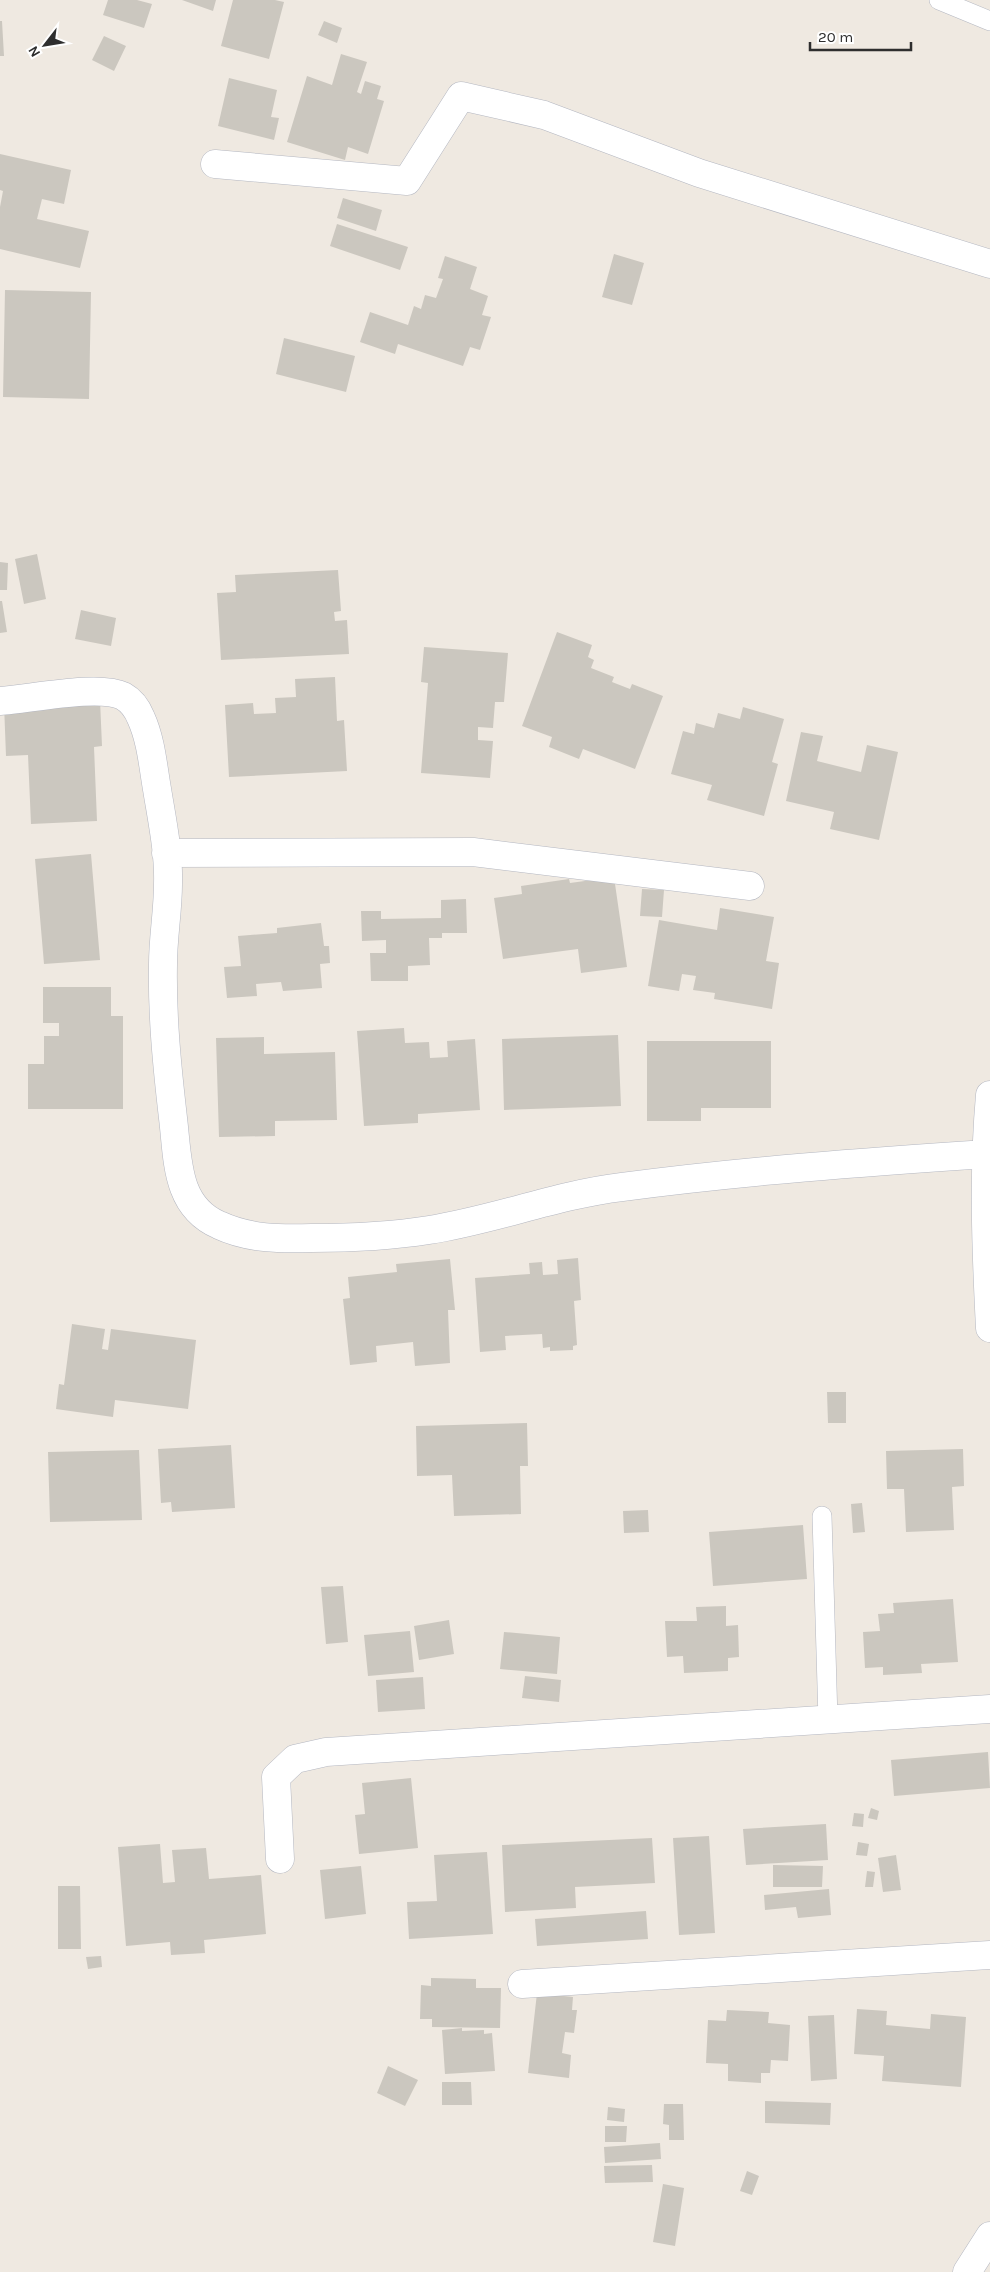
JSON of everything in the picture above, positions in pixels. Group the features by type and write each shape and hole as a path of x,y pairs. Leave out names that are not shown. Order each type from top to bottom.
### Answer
{"street":[{"path":"215,164 407,181 461,96 544,115 699,173 990,264"},
{"path":"0,701 90,690 122,695 134,704 142,720 151,752 166,853 168,883 163,966 164,1054 178,1174 193,1206 204,1217 224,1227 269,1239 345,1238 429,1230 618,1187 841,1164 988,1171"},
{"path":"166,853 473,852 750,886"},
{"path":"990,1095 988,1171 990,1328"},
{"path":"280,1860 276,1777 295,1759 326,1752 990,1709"},
{"path":"522,1984 990,1955"},
{"path":"967,2272 990,2236"}],"lane":[{"path":"940,0 990,21"},
{"path":"822,1516 828,1720"}],"building":[{"path":"108,0 137,0 152,4 144,28 103,15"},
{"path":"182,0 216,0 213,11"},
{"path":"233,0 275,0 284,2 269,59 221,46"},
{"path":"0,21 2,21 4,56 0,56"},
{"path":"324,21 342,28 337,43 318,35"},
{"path":"104,36 126,46 114,71 92,60"},
{"path":"341,54 367,62 357,92 361,94 365,81 381,86 377,99 384,101 368,154 348,147 345,160 287,142 307,76 332,85"},
{"path":"229,78 277,90 271,117 279,118 274,140 218,126"},
{"path":"0,154 71,170 64,204 42,199 37,219 89,231 80,268 0,249 0,207 3,191 0,190"},
{"path":"343,198 382,210 376,231 337,218"},
{"path":"337,224 408,247 400,270 330,246"},
{"path":"614,254 644,263 632,305 602,297"},
{"path":"445,256 477,267 470,289 488,296 482,315 491,317 480,350 470,347 463,366 398,344 395,354 360,342 370,312 408,325 414,306 421,309 425,295 436,298 443,279 438,278"},
{"path":"5,290 91,292 89,399 3,397"},
{"path":"284,338 355,356 346,392 276,374"},
{"path":"37,554 46,599 24,604 15,559"},
{"path":"0,562 8,563 7,590 0,590"},
{"path":"338,570 341,611 334,612 335,621 347,620 349,654 221,660 217,593 236,592 235,575"},
{"path":"0,601 2,601 7,632 0,633"},
{"path":"81,610 116,618 111,646 75,639"},
{"path":"557,632 592,645 588,657 594,660 591,668 614,677 612,682 630,689 632,684 663,696 635,769 583,749 579,759 549,747 552,737 522,726"},
{"path":"424,647 508,653 504,702 495,702 493,728 478,727 478,740 493,741 490,778 421,773 428,683 421,682"},
{"path":"335,677 337,721 344,720 347,771 229,777 225,705 253,703 254,714 276,713 275,698 296,697 295,679"},
{"path":"100,700 102,746 94,747 97,821 31,824 28,755 6,756 4,704"},
{"path":"743,707 784,719 772,762 778,764 764,816 707,800 712,785 671,774 683,731 694,734 696,723 714,728 718,713 740,719"},
{"path":"801,732 823,736 817,761 861,772 867,745 898,752 879,840 830,829 834,812 786,801"},
{"path":"91,854 100,960 44,964 35,859"},
{"path":"614,877 627,967 581,973 578,949 503,959 494,898 522,894 521,886 569,879 570,883"},
{"path":"642,889 664,890 662,917 640,916"},
{"path":"466,899 467,933 442,933 442,938 429,938 430,965 408,966 408,981 371,981 370,953 386,953 386,940 362,941 361,911 381,911 381,919 441,918 441,900"},
{"path":"720,908 774,917 766,961 779,963 772,1009 714,999 715,993 693,990 696,976 682,974 679,991 648,986 659,920 717,930"},
{"path":"321,923 324,946 329,946 330,963 320,964 322,988 283,991 281,982 256,984 257,996 227,998 224,967 241,966 238,936 277,933 277,928"},
{"path":"43,987 111,987 111,1016 123,1016 123,1109 28,1109 28,1064 44,1064 44,1036 59,1036 59,1023 43,1023"},
{"path":"404,1028 405,1043 429,1042 430,1058 448,1057 447,1041 475,1039 480,1110 418,1114 418,1123 364,1126 357,1031"},
{"path":"618,1035 621,1106 504,1110 502,1039"},
{"path":"264,1037 264,1054 335,1052 337,1120 275,1121 275,1136 219,1137 216,1038"},
{"path":"647,1041 771,1041 771,1108 701,1108 701,1121 647,1121"},
{"path":"578,1258 581,1300 574,1301 577,1345 573,1346 573,1350 550,1351 550,1347 543,1348 542,1334 505,1336 506,1350 480,1352 475,1278 530,1274 529,1263 542,1262 543,1275 558,1274 557,1260"},
{"path":"450,1259 455,1310 448,1310 450,1363 415,1366 413,1342 376,1346 377,1362 350,1365 343,1299 350,1298 348,1277 397,1272 396,1264"},
{"path":"72,1324 105,1329 102,1349 108,1350 111,1329 196,1340 188,1409 115,1400 113,1417 56,1409 59,1384 64,1385"},
{"path":"827,1392 846,1392 846,1423 828,1423"},
{"path":"527,1423 528,1466 520,1466 521,1514 454,1516 452,1475 417,1476 416,1426"},
{"path":"231,1445 235,1508 172,1512 171,1502 161,1503 158,1449"},
{"path":"963,1449 964,1486 952,1487 954,1530 906,1532 904,1489 887,1489 886,1451"},
{"path":"139,1450 142,1520 50,1522 48,1452"},
{"path":"862,1503 865,1532 853,1533 851,1504"},
{"path":"648,1510 649,1532 624,1533 623,1511"},
{"path":"803,1525 807,1579 713,1586 709,1532"},
{"path":"343,1586 348,1642 326,1644 321,1587"},
{"path":"953,1599 958,1662 921,1664 922,1673 883,1675 883,1667 865,1668 863,1632 880,1631 878,1614 894,1613 893,1603"},
{"path":"726,1606 726,1626 738,1625 739,1657 728,1658 728,1671 684,1673 683,1656 667,1657 665,1621 697,1621 696,1607"},
{"path":"449,1620 454,1654 419,1660 414,1626"},
{"path":"410,1631 414,1672 368,1676 364,1635"},
{"path":"504,1632 560,1637 557,1674 500,1669"},
{"path":"525,1676 561,1680 559,1702 522,1698"},
{"path":"423,1677 425,1709 378,1712 376,1680"},
{"path":"988,1752 990,1788 894,1796 891,1760"},
{"path":"411,1778 418,1848 359,1854 355,1815 365,1814 362,1783"},
{"path":"871,1808 879,1811 877,1820 868,1818"},
{"path":"854,1813 864,1814 863,1827 852,1826"},
{"path":"826,1824 828,1860 746,1865 743,1829"},
{"path":"709,1836 715,1933 679,1935 673,1838"},
{"path":"652,1838 655,1883 575,1887 576,1908 505,1912 502,1845"},
{"path":"858,1842 869,1844 867,1856 856,1855"},
{"path":"160,1844 163,1883 175,1882 172,1850 206,1848 209,1879 261,1875 266,1934 204,1940 205,1953 171,1955 170,1942 126,1946 118,1847"},
{"path":"487,1852 493,1934 409,1939 407,1902 437,1901 434,1855"},
{"path":"896,1855 901,1890 883,1892 878,1858"},
{"path":"773,1865 823,1866 822,1887 773,1887"},
{"path":"361,1866 366,1914 325,1919 320,1870"},
{"path":"867,1871 875,1872 873,1887 865,1887"},
{"path":"58,1886 80,1886 81,1949 58,1949"},
{"path":"829,1889 831,1915 798,1918 796,1907 765,1910 764,1895"},
{"path":"646,1911 648,1939 537,1946 535,1919"},
{"path":"101,1956 102,1967 88,1969 86,1957"},
{"path":"431,1978 476,1979 476,1988 501,1988 500,2028 432,2027 432,2019 420,2019 421,1985 431,1986"},
{"path":"537,1993 573,1997 572,2010 577,2010 574,2033 565,2032 562,2053 571,2055 569,2078 528,2073"},
{"path":"857,2009 887,2011 886,2025 930,2029 931,2014 966,2017 961,2087 882,2081 884,2056 854,2054"},
{"path":"727,2010 769,2012 768,2023 790,2025 788,2061 771,2060 770,2073 761,2073 761,2083 728,2081 728,2064 706,2063 708,2020 726,2021"},
{"path":"834,2015 837,2079 811,2081 808,2016"},
{"path":"462,2028 462,2031 484,2030 484,2034 492,2033 495,2071 445,2074 442,2030"},
{"path":"388,2066 418,2080 405,2106 377,2093"},
{"path":"442,2082 471,2082 472,2105 442,2105"},
{"path":"765,2101 831,2103 830,2125 765,2123"},
{"path":"664,2104 683,2104 684,2140 669,2140 669,2125 663,2124"},
{"path":"608,2107 625,2109 624,2122 607,2120"},
{"path":"605,2126 627,2126 626,2142 605,2142"},
{"path":"660,2143 661,2159 605,2163 604,2147"},
{"path":"652,2165 653,2182 605,2183 604,2166"},
{"path":"747,2171 759,2176 752,2195 740,2191"},
{"path":"663,2184 684,2188 675,2246 653,2242"}]}
